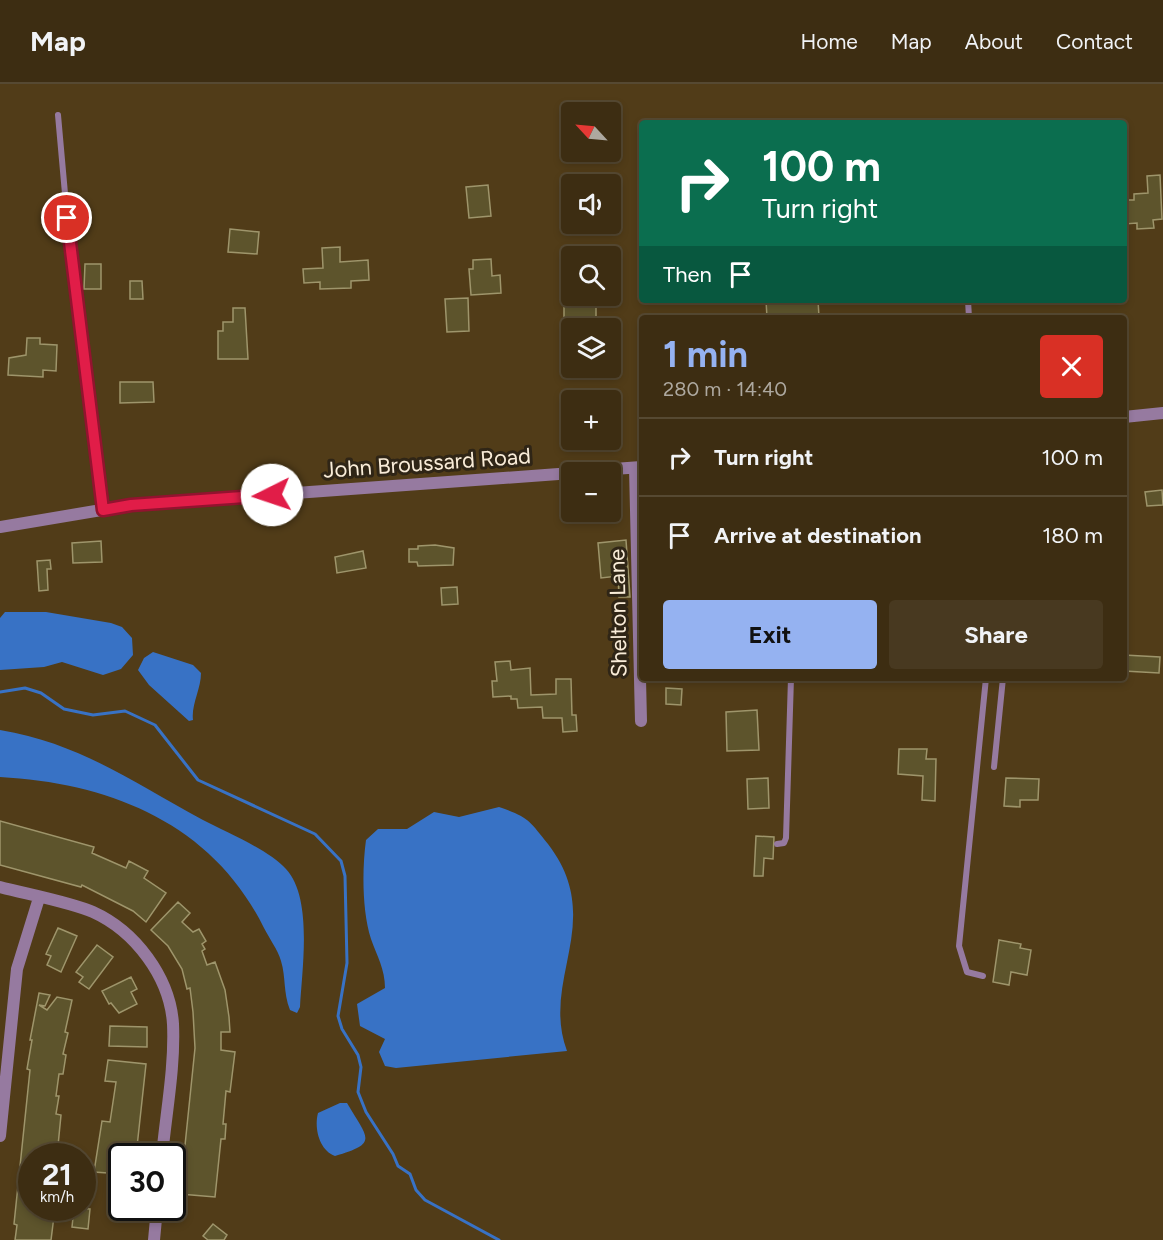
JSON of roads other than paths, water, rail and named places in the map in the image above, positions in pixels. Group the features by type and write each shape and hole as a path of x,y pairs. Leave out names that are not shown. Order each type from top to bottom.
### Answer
{"street":[{"path":"1127,417 1163,413"},
{"name":"John Broussard Road","path":"621,469 638,468"},
{"name":"Shelton Lane","path":"638,468 639,552"},
{"name":"John Broussard Road","path":"0,527 131,505 561,474"},
{"name":"Shelton Lane","path":"641,681 641,721"},
{"path":"0,887 93,912 137,944 154,966 173,1022 163,1143"},
{"path":"0,1129 17,969 39,898"},
{"path":"154,1240 156,1221"}],"lane":[{"path":"58,115 70,261 103,510"},
{"path":"777,844 784,843 786,838 790,681"},
{"path":"983,976 967,972 959,946 986,681"},
{"path":"994,767 1003,681"}],"water":[{"path":"5,612 46,612 111,623 122,627 132,638 133,655 121,669 103,675 62,662 44,667 0,670 0,618"},
{"path":"153,652 193,665 201,673 193,709 193,720 189,721 149,685 138,670 144,658"},
{"path":"0,730 56,745 106,766 258,848 286,869 300,897 303,915 300,1007 297,1013 290,1010 285,991 283,967 276,948 243,892 217,861 187,836 154,816 119,800 81,788 0,777"},
{"path":"499,807 532,824 548,844 565,872 572,899 573,924 561,999 561,1025 567,1051 396,1068 385,1066 379,1052 385,1039 360,1026 357,1004 385,988 382,969 368,928 364,903 363,877 366,840 378,829 407,829 434,812 459,817"},
{"path":"340,1103 347,1103 364,1132 365,1138 364,1143 358,1147 335,1156 325,1149 319,1138 317,1119 318,1113"}],"waterway":[{"path":"0,692 25,688 41,693 64,709 93,715 125,711 155,725 198,780 315,834 341,861 345,876 347,963 338,1016 342,1029 358,1055 361,1067 358,1092 366,1112 393,1154 398,1166 410,1174 416,1190 425,1200 499,1240"}]}
